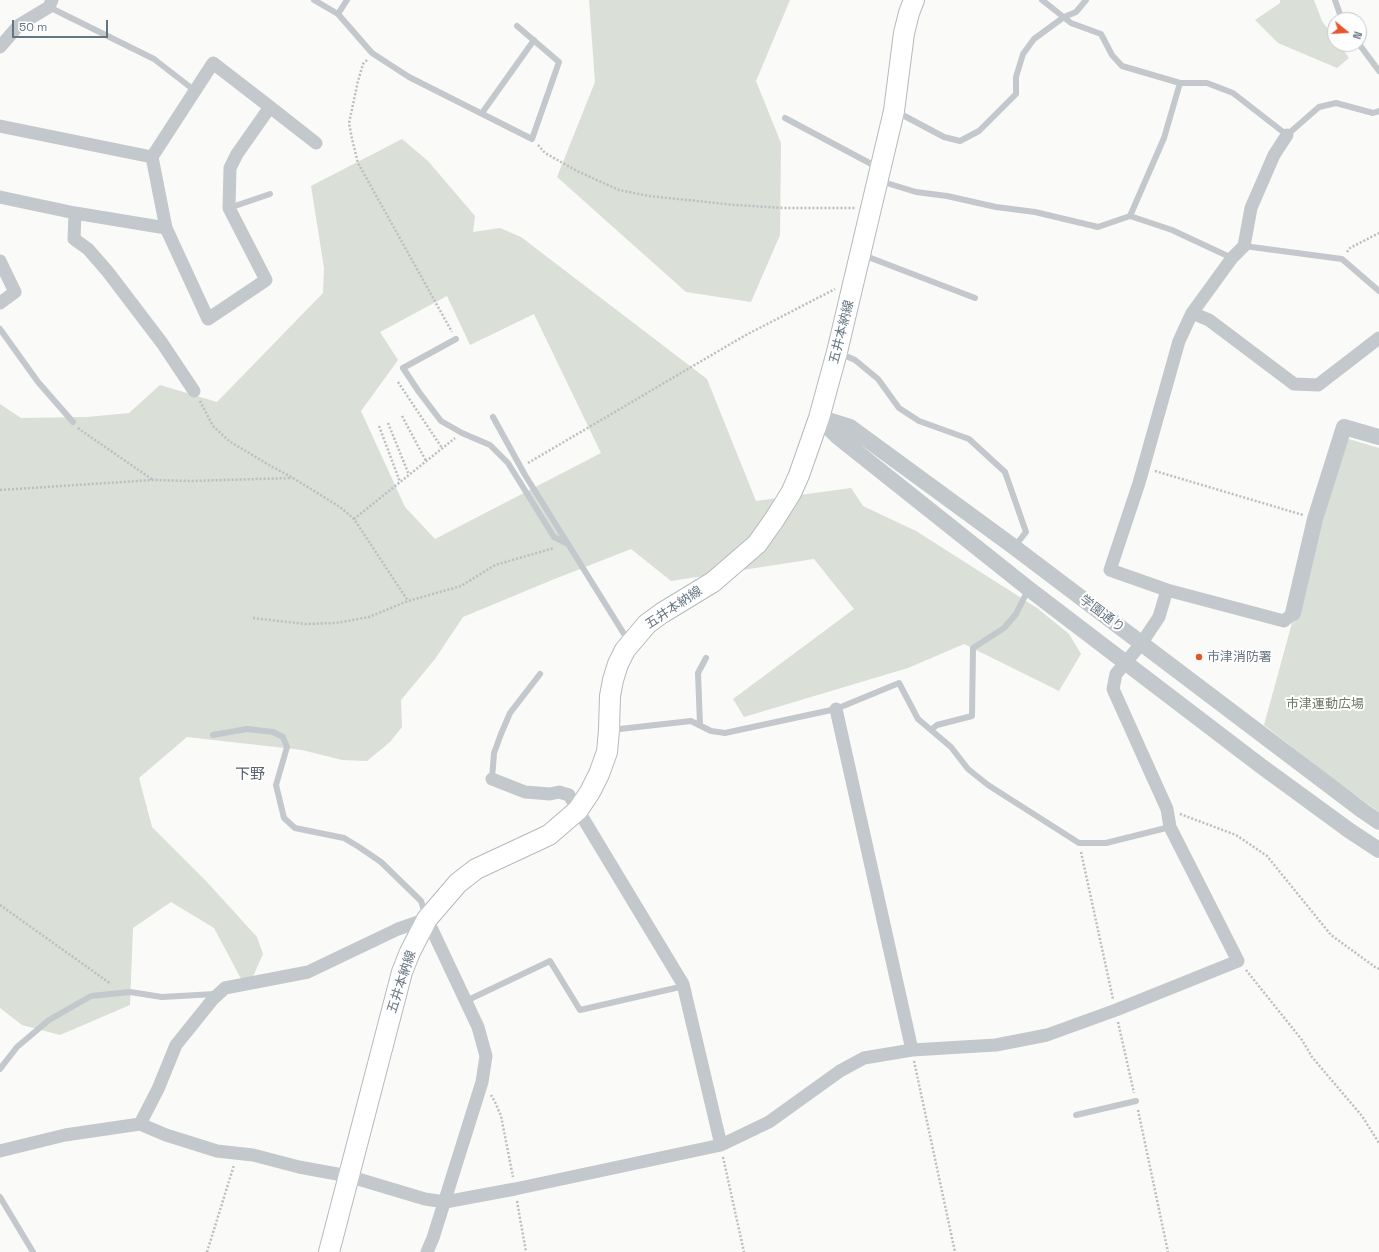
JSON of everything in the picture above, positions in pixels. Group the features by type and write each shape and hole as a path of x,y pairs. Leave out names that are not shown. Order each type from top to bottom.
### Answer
{"main road":[{"name":"五井本納線","path":"329,1252 402,972 410,952 427,919 458,883 476,869 549,836 578,810 590,792 599,774 607,752 610,696 613,680 618,664 630,643 647,624 662,613 713,582 757,544 791,493 819,418 837,352 894,110 904,33 914,0"}],"street":[{"path":"0,47 19,25 51,4"},
{"path":"270,107 237,154 230,168 229,208 266,280 208,319 166,228 152,157 194,90 213,63 270,107 316,143"},
{"path":"0,126 152,157"},
{"path":"1287,135 1274,155 1251,208 1244,246 1232,258 1192,313 1179,341 1139,483 1110,570 1167,590 1284,622 1293,614 1315,519 1344,427 1379,437"},
{"path":"0,197 75,213 166,228"},
{"path":"75,213 74,239 88,249 108,272 162,343 194,391"},
{"path":"0,261 15,292 0,302"},
{"path":"1192,313 1209,320 1294,384 1318,385 1379,338"},
{"path":"819,418 838,437 1029,589 1350,831 1379,850"},
{"name":"学園通り","path":"819,418 850,427 1014,547 1223,706 1379,822"},
{"path":"0,1151 65,1135 140,1124 166,1135 217,1151 253,1155 299,1168 348,1176 425,1199 445,1202 515,1189 720,1145 769,1122 840,1071 864,1058 912,1050 996,1045 1047,1035 1116,1010 1238,961 1170,827 1167,809 1113,689 1116,674 1141,644 1159,617 1167,590"},
{"path":"1208,725 1223,706"},
{"path":"836,709 912,1050"},
{"path":"492,779 525,792 550,794 559,792 568,795 578,810 684,986 720,1145"},
{"path":"140,1124 158,1089 176,1045 212,999 225,988 308,972 398,929 427,919 478,1027 486,1056 482,1082 445,1202 427,1252"}],"lane":[{"path":"314,0 338,14 372,53 409,77 532,139 559,62 517,26"},
{"path":"338,14 347,0"},
{"path":"1042,0 1071,23 1102,34 1112,55 1122,66 1180,83 1207,83 1232,93 1287,135 1319,107 1336,103 1373,113 1379,111"},
{"path":"894,110 944,137 960,141 978,131 1016,94 1016,77 1023,54 1034,39 1064,17 1076,12 1086,0"},
{"path":"1335,0 1339,12"},
{"path":"51,4 154,60 194,90"},
{"path":"482,113 534,40"},
{"path":"1365,52 1379,70"},
{"path":"1130,216 1164,138 1180,83"},
{"path":"785,118 879,174 916,192 947,196 996,207 1035,212 1098,227 1130,216 1172,230 1232,258"},
{"path":"229,208 270,194"},
{"path":"1244,246 1342,259 1379,291"},
{"path":"860,254 975,298"},
{"path":"0,329 38,382 73,422"},
{"path":"456,339 403,368 441,421 490,445 508,463 554,537 568,544"},
{"path":"837,352 854,360 878,379 899,408 919,422 969,439 1005,472 1026,532 1014,547"},
{"path":"493,417 521,467 630,643"},
{"path":"931,730 937,725 972,716 973,648 1004,628 1016,614 1029,589"},
{"path":"700,725 698,672 706,658"},
{"path":"492,779 494,754 510,713 540,674"},
{"path":"609,730 691,721 711,731 726,733 836,709 899,683 918,719 952,747 968,768 988,785 1079,843 1106,843 1170,827"},
{"path":"213,735 247,729 273,732 283,737 287,748 276,785 284,818 295,828 344,838 381,862 421,901 427,919"},
{"path":"466,1001 550,961 580,1010 684,986"},
{"path":"0,1069 17,1047 49,1020 91,996 130,992 162,997 219,993"},
{"path":"1076,1115 1136,1101"},
{"path":"0,1197 33,1252"}],"path":[{"path":"372,53 363,64 349,123 358,163 456,339"},
{"path":"532,139 545,153 577,172 619,190 649,196 735,205 783,208 870,208"},
{"path":"1342,259 1350,248 1379,233"},
{"path":"521,467 744,336 855,279"},
{"path":"398,382 442,448"},
{"path":"194,391 213,426 229,440 340,507 354,519 408,601"},
{"path":"402,416 426,461"},
{"path":"73,422 82,431 153,480"},
{"path":"388,423 409,475"},
{"path":"379,426 400,482"},
{"path":"354,519 462,432"},
{"path":"1143,467 1315,519"},
{"path":"0,490 153,480 191,481 293,478"},
{"path":"253,618 305,624 336,623 369,618 408,601 461,586 495,565 568,544"},
{"path":"1167,809 1236,835 1267,856 1331,936 1379,969"},
{"path":"1079,843 1168,1252"},
{"path":"0,905 123,993"},
{"path":"1238,961 1255,980 1302,1040 1312,1057 1362,1116 1379,1143"},
{"path":"912,1050 955,1252"},
{"path":"482,1082 495,1102 501,1116 526,1252"},
{"path":"720,1145 744,1252"},
{"path":"207,1252 238,1153"}],"green space":[{"path":"589,0 790,0 756,81 781,143 780,235 751,302 686,292 557,177 595,82"},
{"path":"1280,0 1314,0 1322,21 1327,28 1327,52 1345,52 1349,58 1337,68 1278,43 1255,20 1280,3"},
{"path":"402,139 428,161 475,216 473,232 500,228 521,237 707,379 756,501 851,488 863,506 916,531 1037,608 1069,634 1081,654 1059,691 964,644 908,668 744,717 733,699 854,609 814,559 671,581 631,549 463,617 435,659 401,700 402,727 390,742 367,761 342,760 302,750 187,737 139,778 152,827 207,882 257,937 263,954 247,990 214,928 171,902 133,928 130,1005 60,1035 22,1025 0,1008 0,404 21,418 87,417 129,413 160,385 217,402 323,293 324,268 311,186","holes":["447,296 470,345 534,314 601,453 435,539 405,507 361,411 398,360 380,332"]},
{"name":"市津運動広場","path":"1349,439 1379,448 1379,812 1329,776 1264,725 1341,444"}],"place":[{"name":"市津消防署","path":"1199,657"}],"district":[{"name":"下野","path":"250,775"}]}
